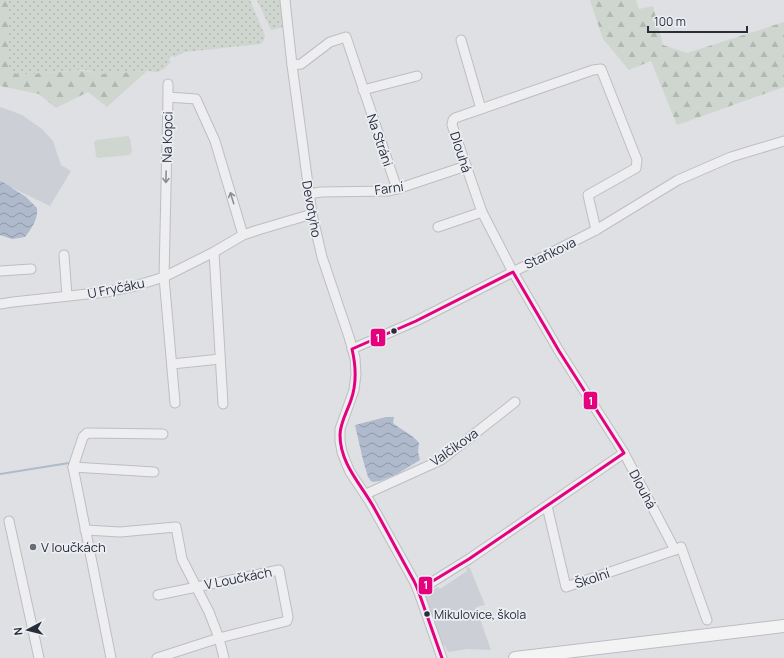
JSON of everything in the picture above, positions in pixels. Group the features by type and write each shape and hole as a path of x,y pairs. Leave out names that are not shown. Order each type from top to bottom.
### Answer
{"main road":[{"path":"515,658 784,626"}],"street":[{"name":"Devotyho","path":"285,0 312,214 322,257 352,349"},
{"name":"Na Stráni","path":"292,65 301,64 330,42 346,37 397,190"},
{"path":"460,40 481,109"},
{"name":"Dlouhá","path":"596,230 588,195 636,168 637,160 601,69 593,70 455,118 453,120 452,125 482,212 513,272 559,351 624,454 674,550 682,547 706,620"},
{"path":"363,90 417,76"},
{"path":"168,84 168,98"},
{"name":"Na Kopci","path":"175,403 164,278 168,98 196,99 215,141 243,235"},
{"name":"Staňkova","path":"352,349 416,321 596,230 678,180 731,157 784,141"},
{"name":"Farní","path":"309,194 321,192 397,190 466,166"},
{"path":"438,227 482,212"},
{"path":"164,278 243,235 312,214"},
{"path":"214,252 224,404"},
{"path":"64,255 67,296"},
{"path":"0,271 31,269"},
{"name":"U Fryčáku","path":"0,304 106,292 164,278"},
{"path":"352,349 356,367 355,383 352,397 342,424 340,435 342,452 347,466 379,516 418,590 442,658"},
{"path":"172,364 220,359"},
{"name":"Valčíkova","path":"366,494 441,460 515,402"},
{"path":"111,658 73,467 83,437 87,433 163,434"},
{"path":"418,590 469,559 624,454"},
{"path":"73,467 154,472"},
{"name":"Školní","path":"548,506 566,587 674,550"},
{"path":"9,521 39,658"},
{"name":"V Loučkách","path":"85,530 120,532 176,527 182,559 209,612 219,638 224,658"},
{"name":"V Loučkách","path":"157,658 219,638 287,621 288,617 279,570 158,595"}],"shaded area":[{"path":"0,107 22,115 42,129 53,141 61,165 71,171 50,206 0,182"},
{"path":"466,568 470,568 485,605 476,607 491,650 468,649 448,652 443,645 425,597 426,594 438,587 440,589 467,571"}],"green space":[{"path":"0,0 8,0 8,64 12,72 24,74 77,70 103,74 147,71 107,107 88,92 56,108 39,94 0,86"},
{"path":"8,0 250,0 265,36 261,44 185,52 175,57 171,56 169,59 171,62 164,69 157,72 147,71 98,74 84,70 77,70 17,74 11,71 8,64"},
{"path":"257,0 280,0 284,27 271,30"},
{"path":"590,0 636,0 639,9 653,6 663,45 687,53 784,22 784,87 677,125 651,61 629,70 603,39"},
{"path":"128,136 130,138 132,152 130,155 98,158 96,156 94,142 96,140"}],"water":[{"path":"1,181 26,197 37,208 37,216 25,237 12,239 0,235"},
{"path":"386,417 394,417 393,423 419,443 418,452 420,460 397,474 380,481 373,482 368,477 355,425"}],"waterway":[{"path":"0,474 69,463"}],"transit line":[{"name":"1","path":"513,272 559,351 624,453 469,559 418,590 373,506 343,455 340,431 353,394 355,381 355,368 352,349 416,321 513,272"},
{"name":"1","path":"418,590 442,658"}],"place":[{"name":"V loučkách","path":"33,547"},
{"name":"Mikulovice, škola","path":"427,614"}]}
